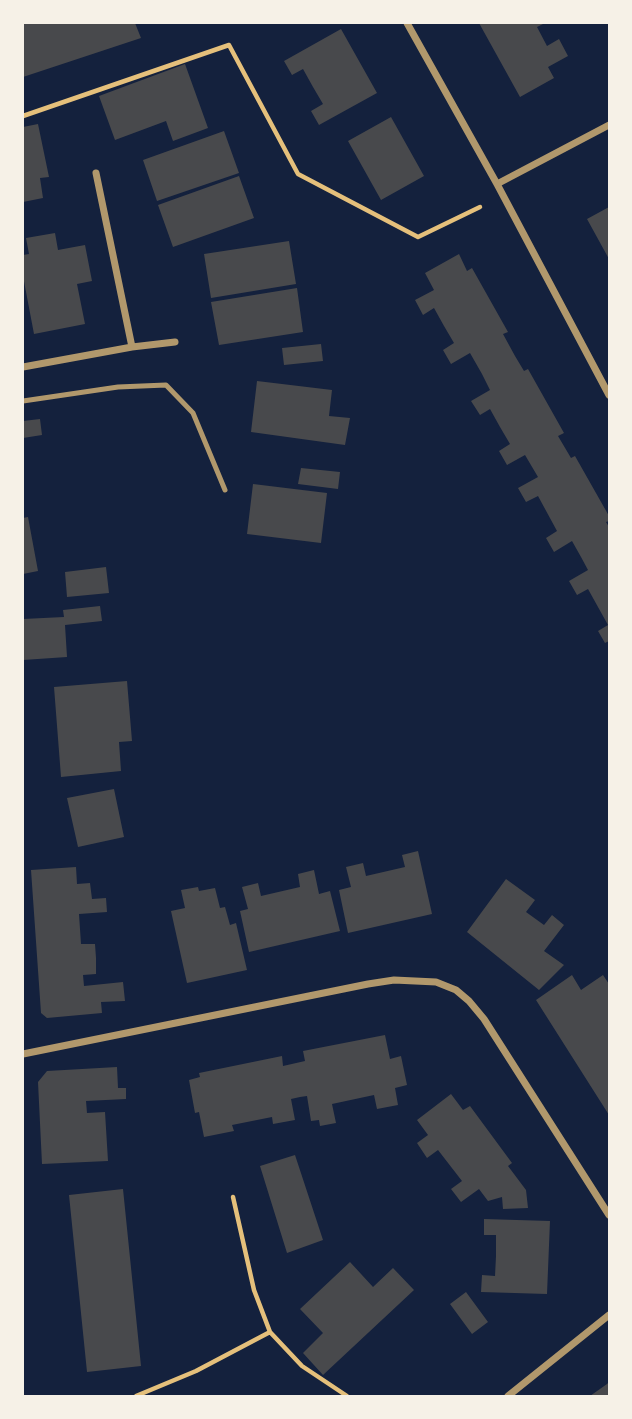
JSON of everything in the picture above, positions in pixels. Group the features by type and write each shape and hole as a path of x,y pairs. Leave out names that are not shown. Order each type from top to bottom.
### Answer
{"street":[{"path":"407,23 497,184 609,395"},
{"path":"497,184 609,125"},
{"path":"96,173 132,347"},
{"path":"23,367 175,342"},
{"path":"23,1054 368,984 394,981 436,982 456,990 484,1019 609,1215"},
{"path":"508,1396 609,1315"}],"lane":[{"path":"23,401 118,387 166,385 193,413 225,490"}],"path":[{"path":"23,116 229,45 298,174 418,237 503,196"},
{"path":"233,1197 254,1290 270,1332 302,1366 347,1396"},
{"path":"136,1396 196,1371 270,1332"}],"building":[{"path":"23,23 135,23 141,38 23,77"},
{"path":"479,23 545,23 537,27 547,46 559,39 568,56 548,67 554,78 520,97"},
{"path":"341,29 377,93 319,125 311,111 323,104 303,69 292,75 284,61"},
{"path":"185,64 208,128 173,141 166,121 115,140 99,96"},
{"path":"391,117 424,176 381,200 348,141"},
{"path":"38,124 49,177 40,178 43,198 23,202 23,127"},
{"path":"224,131 239,173 157,201 143,160"},
{"path":"239,176 254,218 173,247 158,205"},
{"path":"609,207 609,259 587,219"},
{"path":"55,233 58,250 85,245 92,281 77,284 85,324 34,334 23,276 23,255 29,254 26,238"},
{"path":"289,241 296,284 211,298 204,254"},
{"path":"459,254 467,271 472,268 508,332 503,334 515,356 524,371 528,369 564,433 558,436 571,458 575,456 609,516 609,521 606,522 609,527 609,641 605,643 598,631 608,625 588,589 577,595 569,581 588,570 581,557 572,541 554,552 546,538 557,531 538,496 526,502 518,488 538,477 525,455 507,465 499,451 510,444 490,409 480,415 471,401 490,390 482,374 470,353 451,364 443,350 454,343 434,308 423,315 415,300 434,290 425,273"},
{"path":"297,288 303,332 219,345 211,302"},
{"path":"321,344 323,361 284,365 282,348"},
{"path":"257,381 332,390 329,416 350,418 345,445 251,432"},
{"path":"40,419 42,435 23,438 23,421"},
{"path":"301,468 340,472 338,489 298,484"},
{"path":"253,484 327,493 321,543 247,534"},
{"path":"28,517 38,571 23,574 23,518"},
{"path":"106,567 109,593 67,597 65,572"},
{"path":"100,606 102,621 65,625 67,657 23,660 23,619 64,617 63,610"},
{"path":"127,681 132,741 119,742 121,771 61,777 54,687"},
{"path":"114,789 124,837 78,847 67,798"},
{"path":"418,851 432,914 348,933 339,890 351,887 346,867 363,863 366,876 405,867 402,855"},
{"path":"76,867 77,884 90,883 92,899 106,898 107,912 79,914 81,944 95,944 96,958 96,974 83,975 84,986 123,982 125,1001 101,1002 102,1013 47,1018 41,1013 31,870"},
{"path":"314,870 319,894 330,891 340,931 249,952 240,911 248,909 242,887 258,883 261,896 300,887 298,874"},
{"path":"506,879 535,900 526,912 544,925 552,915 564,925 544,951 564,965 539,990 467,932"},
{"path":"198,887 199,891 215,888 220,908 225,907 230,925 236,923 247,970 187,983 171,911 185,908 181,890"},
{"path":"572,975 581,990 603,975 609,984 609,1115 536,1000"},
{"path":"385,1035 390,1059 401,1056 407,1085 395,1088 398,1105 377,1109 374,1095 332,1104 336,1123 320,1126 319,1120 311,1121 307,1096 300,1097 291,1099 295,1120 273,1124 272,1117 232,1125 234,1131 204,1137 199,1112 195,1113 189,1080 200,1077 199,1073 282,1056 283,1066 305,1061 303,1051"},
{"path":"117,1067 118,1088 126,1088 126,1099 86,1101 87,1113 105,1112 108,1161 42,1164 38,1082 47,1071"},
{"path":"451,1094 463,1110 470,1106 512,1163 508,1166 526,1190 528,1208 503,1209 502,1197 488,1201 479,1189 461,1202 451,1189 462,1181 438,1150 427,1158 417,1143 428,1135 417,1120"},
{"path":"295,1155 323,1240 287,1253 260,1166"},
{"path":"123,1189 141,1366 87,1372 69,1195"},
{"path":"484,1219 550,1221 547,1294 481,1292 482,1275 495,1276 496,1256 496,1235 484,1235"},
{"path":"350,1262 373,1287 393,1268 414,1290 323,1375 303,1353 323,1333 300,1309"},
{"path":"466,1292 488,1322 472,1334 450,1304"},
{"path":"609,1382 609,1396 590,1396 607,1384"}]}
